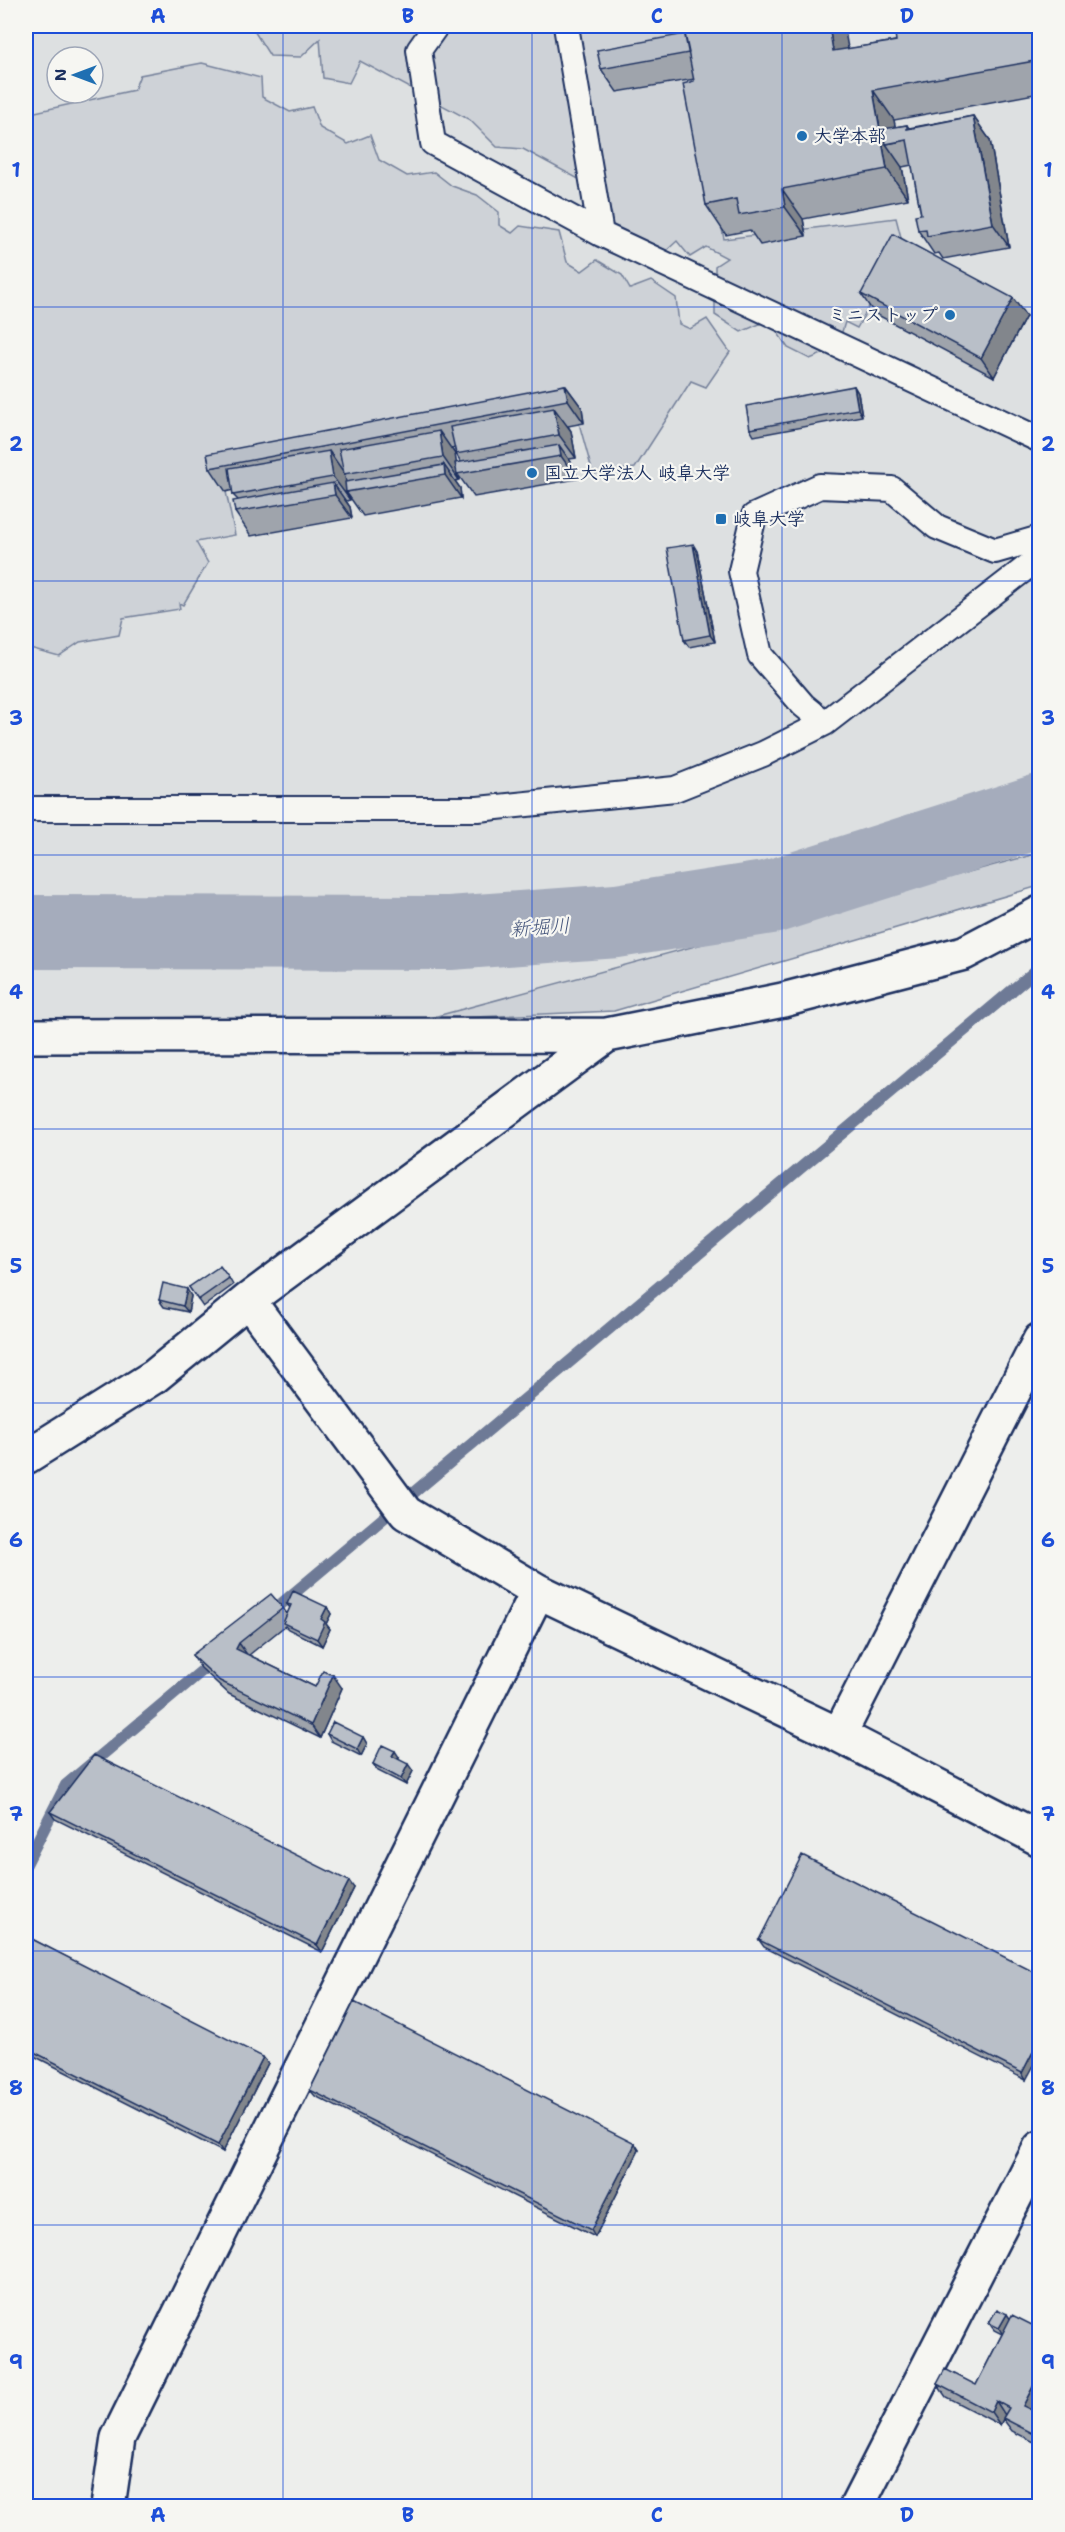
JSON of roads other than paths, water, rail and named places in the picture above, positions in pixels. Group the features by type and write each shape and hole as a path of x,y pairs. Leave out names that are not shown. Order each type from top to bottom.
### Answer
{"street":[{"path":"26,1036 608,1035 783,1000 964,954 1040,913"},
{"path":"26,1457 155,1376 248,1300 608,1035"},
{"path":"248,1300 406,1513 538,1591 839,1735 1040,1839"},
{"path":"839,1735 1040,1340"},
{"path":"108,2506 118,2438 538,1591"},
{"path":"857,2506 1040,2148"}],"lane":[{"path":"436,26 419,50 433,143 601,234 1040,440"},
{"path":"566,26 601,234"},
{"path":"825,723 803,705 760,655 741,571 754,516 820,486 892,489 937,527 995,551 1040,538"},
{"path":"26,809 478,809 675,789 762,754 825,723 1040,557"}],"waterway":[{"name":"新堀川","path":"26,932 450,933 617,921 771,897 1040,811"},
{"path":"268,1615 1040,967"},
{"path":"26,1864 66,1785 216,1659"}],"place":[{"name":"大学本部","path":"802,136"},
{"name":"ミニストップ","path":"950,315"},
{"name":"国立大学法人 岐阜大学","path":"532,473"},
{"name":"岐阜大学","path":"721,519"}]}
